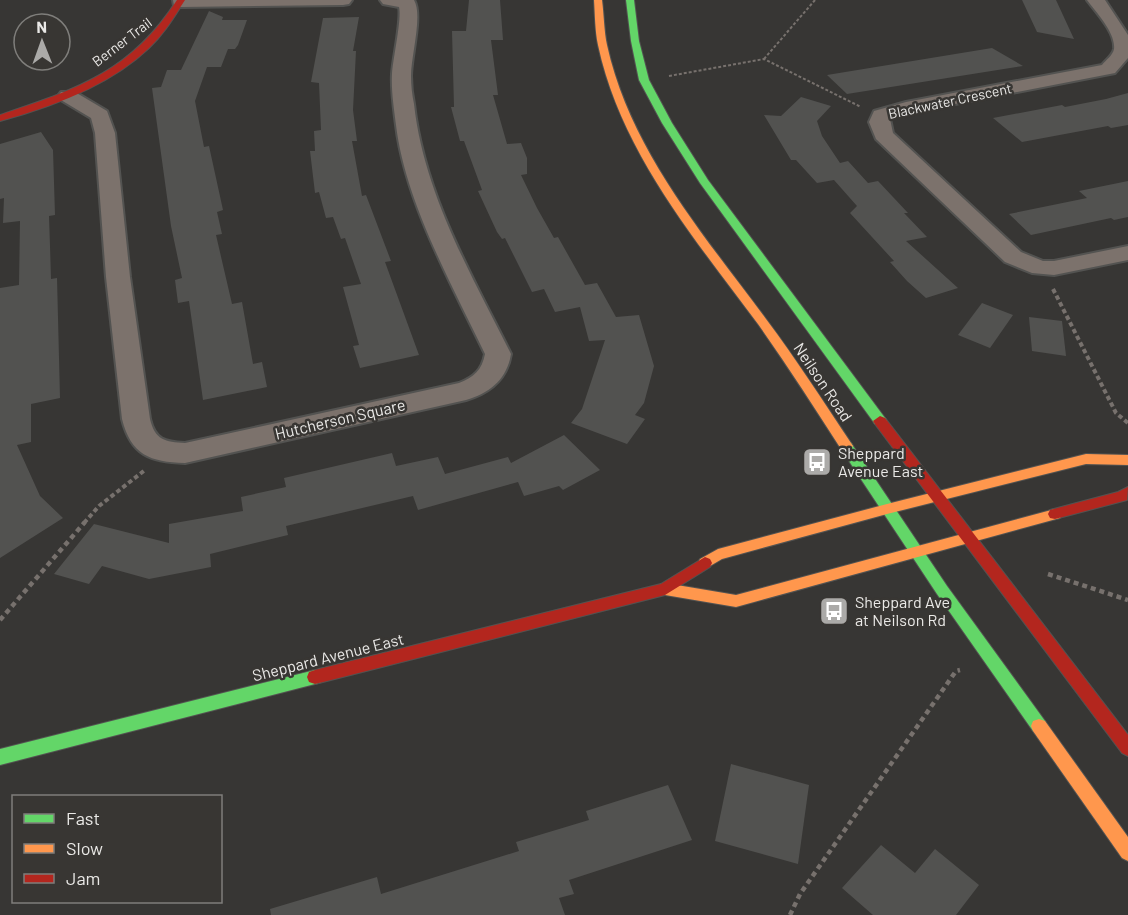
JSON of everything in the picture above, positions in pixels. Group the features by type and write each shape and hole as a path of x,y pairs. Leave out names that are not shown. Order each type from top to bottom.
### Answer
{"main road":[{"name":"Neilson Road","path":"598,0 598,26 608,72 638,142 690,223 779,345 916,552 1128,852"},
{"name":"Neilson Road","path":"630,0 631,22 644,80 704,181 938,497 1128,748"},
{"name":"Berner Trail","path":"0,117 68,96 109,74 144,49 168,26 181,1"},
{"name":"Sheppard Avenue East","path":"0,757 664,589 717,555 887,509 1086,459 1128,460"},
{"name":"Sheppard Avenue East","path":"664,589 736,601 1122,496 1128,492"}],"street":[{"path":"181,1 343,0"},
{"name":"Hutcherson Square","path":"167,453 185,453 217,447 466,391 479,386 497,367 498,354 441,239 418,173 406,127 401,78 404,42 410,14 407,3 389,0"},
{"name":"Blackwater Crescent","path":"1096,0 1120,37 1124,48 1122,54 1108,69 906,108 881,116 879,122 883,135 1001,249 1013,257 1040,268 1072,266 1128,253"},
{"path":"68,96 100,115 102,122 107,146 118,277 139,434 148,446 167,453"}],"path":[{"path":"764,59 815,0"},
{"path":"644,80 764,59 881,116"},
{"path":"1040,268 1059,298 1116,413 1128,423"},
{"path":"0,620 99,506 167,453"},
{"path":"1048,574 1128,600"},
{"path":"790,915 800,894 956,671 993,660"}],"building":[{"path":"469,0 500,0 503,40 491,40 498,95 493,95 507,144 521,143 527,158 527,174 521,175 537,208 554,238 558,237 585,285 597,283 616,317 639,315 654,366 644,403 635,415 645,419 627,444 571,423 582,409 605,340 589,341 580,307 555,312 544,289 532,292 505,238 502,239 497,232 478,191 482,190 464,141 460,141 451,107 454,107 452,31 466,31"},
{"path":"1022,0 1056,0 1074,39 1037,32"},
{"path":"209,11 223,17 222,20 247,20 238,45 235,49 228,49 221,67 207,67 195,101 204,147 209,146 223,210 217,212 222,234 216,235 232,304 242,302 253,364 262,362 267,387 203,400 189,301 178,303 175,280 182,278 171,226 152,88 161,87 167,70 181,70"},
{"path":"359,17 353,51 356,51 353,110 357,141 352,141 362,196 366,195 391,261 385,262 419,355 360,368 353,346 359,345 343,287 361,284 345,238 341,239 333,217 326,218 319,192 315,193 310,151 315,151 314,131 321,130 319,83 311,82 323,18"},
{"path":"992,48 1023,66 847,94 827,75"},
{"path":"1128,93 1128,125 1111,128 1108,126 1022,142 993,118 1062,105 1065,107"},
{"path":"801,97 831,106 817,121 822,136 840,163 848,161 868,183 878,181 927,237 906,241 958,288 926,298 890,262 894,261 850,213 857,206 834,180 817,183 796,160 791,160 764,115 781,116"},
{"path":"41,132 53,150 55,215 49,216 51,279 57,278 60,398 31,404 31,442 17,445 40,496 63,518 0,558 0,288 19,285 20,221 3,223 4,198 0,199 0,144"},
{"path":"1128,181 1128,217 1114,220 1111,218 1031,235 1009,214 1087,198 1079,191"},
{"path":"982,303 1013,315 990,348 958,335"},
{"path":"1029,317 1062,321 1066,356 1032,351"},
{"path":"564,435 600,470 563,490 559,486 524,496 518,482 418,510 413,496 286,526 288,535 210,554 211,567 149,579 102,566 89,584 54,574 94,524 169,543 169,524 243,511 241,497 286,487 284,478 392,453 396,466 438,457 445,474 508,457 511,463"},
{"path":"731,764 809,785 798,864 715,841"},
{"path":"668,785 692,840 569,880 574,894 559,898 565,915 271,915 270,909 377,877 381,894 519,851 516,842 589,820 586,811"},
{"path":"881,845 915,873 935,849 979,885 956,915 873,915 842,888"}],"traffic: fast":[{"path":"630,0 635,41 644,80 667,123 704,181 880,421"},
{"path":"846,446 942,590 1039,726"},
{"path":"0,757 315,677"}],"traffic: slow":[{"path":"598,0 602,44 614,87 632,130 681,211 784,353 846,446"},
{"path":"705,563 718,555 887,509 1086,459 1128,460"},
{"path":"665,589 736,601 1055,514"},
{"path":"1039,726 1128,852"}],"traffic: jam":[{"path":"0,118 80,89 126,63 147,46 165,25 181,0"},
{"path":"880,421 1128,748"},
{"path":"1055,514 1122,496 1128,492"},
{"path":"315,677 665,589 705,563"}],"place":[{"name":"Sheppard Avenue East","path":"817,462"},
{"name":"Sheppard Ave at Neilson Rd","path":"834,611"}]}
